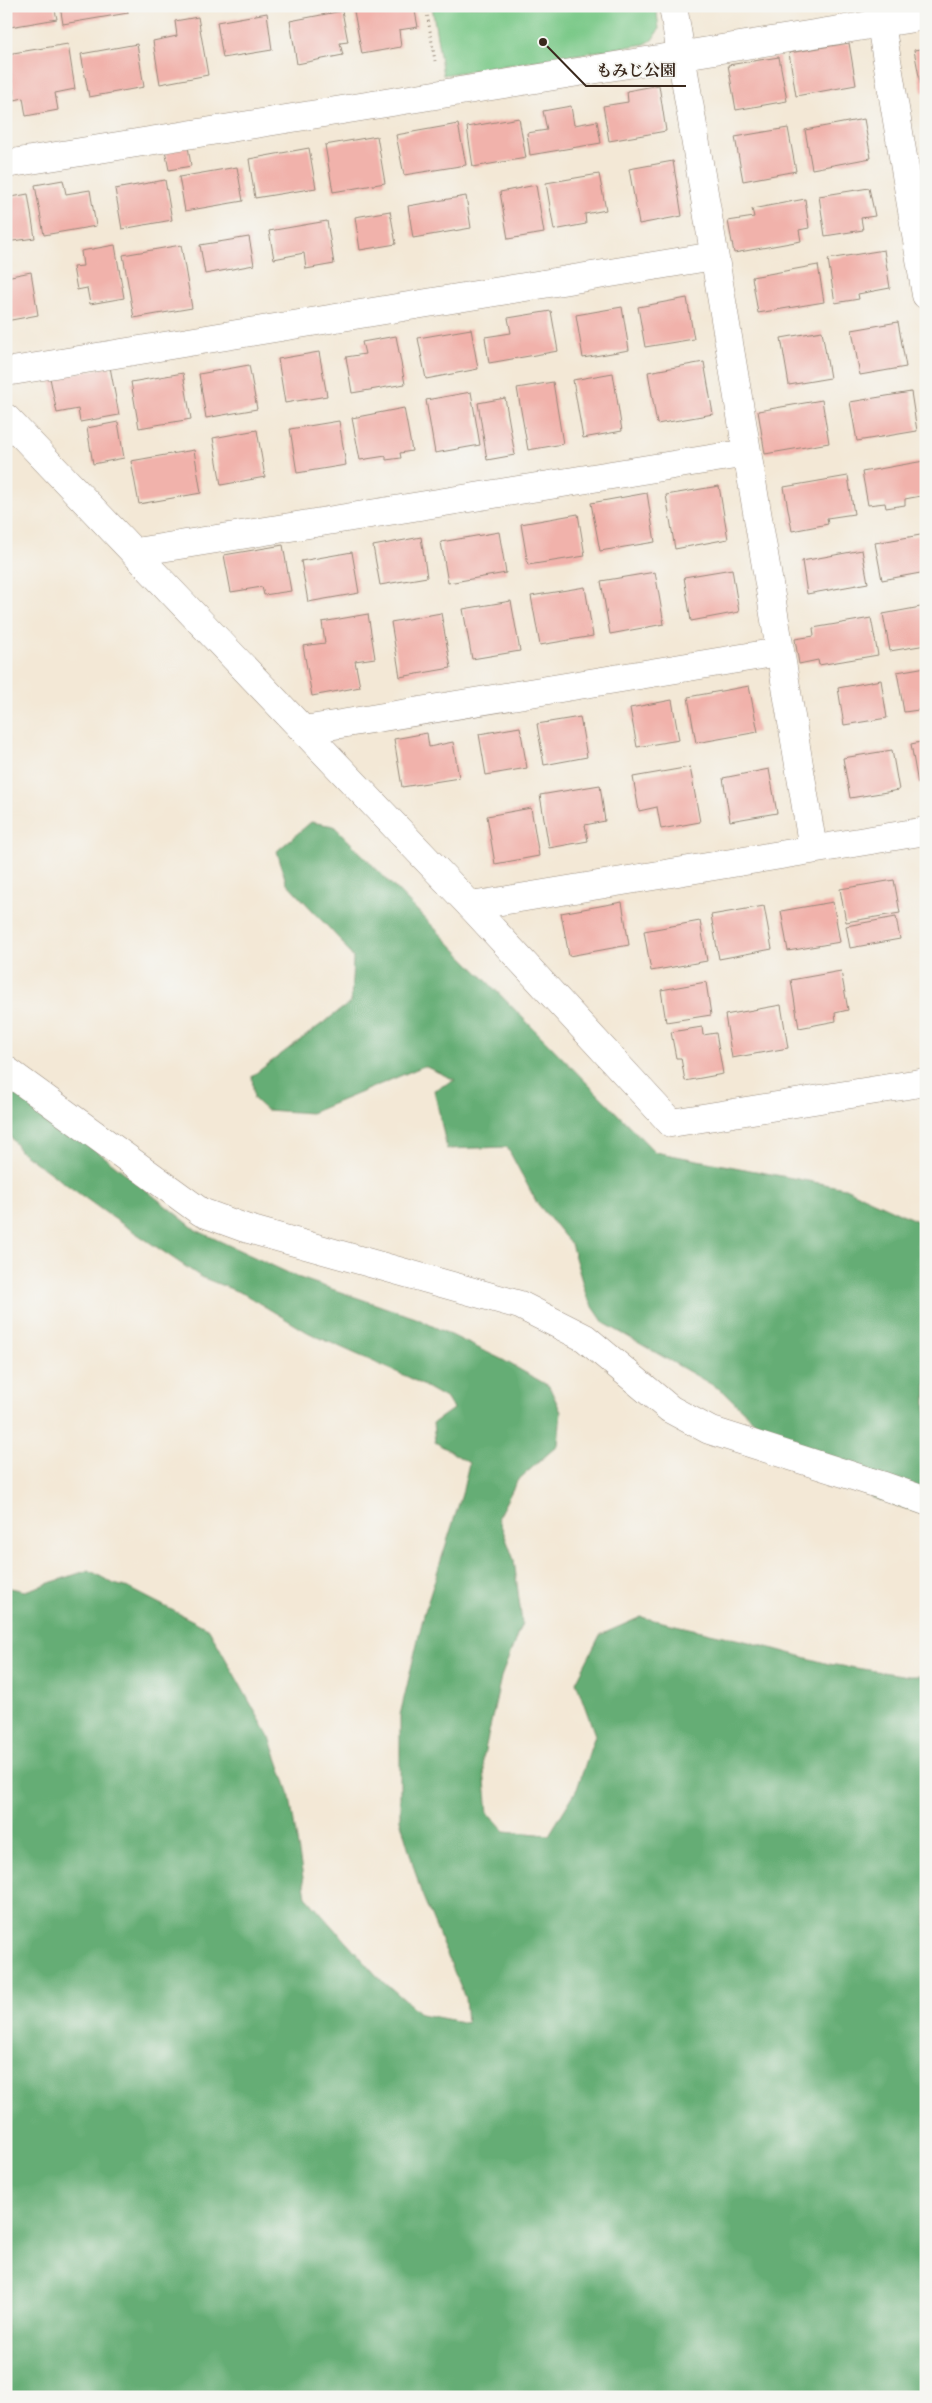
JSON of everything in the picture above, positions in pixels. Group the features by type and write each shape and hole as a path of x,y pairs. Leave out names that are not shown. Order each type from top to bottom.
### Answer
{"street":[{"path":"673,6 813,849"},
{"path":"6,164 681,54 880,15 926,16"},
{"path":"880,15 926,295"},
{"path":"6,372 714,256"},
{"path":"6,418 304,730 671,1123 926,1082"},
{"path":"136,552 747,453"},
{"path":"304,730 779,652"},
{"path":"470,906 926,831"},
{"path":"6,1070 201,1212 244,1228 520,1304 586,1338 670,1409 709,1430 881,1485 926,1502"}],"path":[{"path":"426,6 441,94"}],"green space":[{"path":"432,6 656,6 659,29 652,40 645,44 443,75"},
{"path":"311,822 334,826 655,1152 845,1188 926,1225 926,1515 871,1497 763,1430 723,1391 604,1323 587,1298 571,1244 537,1203 507,1147 447,1149 434,1090 455,1080 424,1066 311,1113 266,1110 254,1099 252,1076 351,1002 353,958 342,942 286,882 277,851"},
{"path":"6,1078 196,1230 297,1277 416,1318 503,1360 549,1386 561,1412 558,1445 517,1481 498,1517 514,1560 522,1623 501,1677 483,1759 488,1813 505,1831 549,1835 577,1789 595,1735 576,1682 600,1635 641,1617 749,1642 829,1664 909,1676 926,1676 926,2397 6,2397 6,1587 25,1591 89,1570 114,1584 129,1588 209,1629 271,1740 289,1792 306,1896 377,1976 421,2014 467,2023 465,1998 421,1892 400,1819 400,1715 424,1614 462,1494 469,1463 435,1442 433,1423 453,1409 447,1399 410,1378 309,1333 244,1294 201,1277 106,1213 20,1151 6,1130"}],"building":[{"path":"7,6 54,6 57,19 10,27"},
{"path":"60,6 127,6 128,13 63,24"},
{"path":"353,6 414,6 418,27 399,30 401,47 362,54"},
{"path":"342,11 348,42 340,43 343,55 297,64 290,21"},
{"path":"267,13 272,50 223,58 217,22"},
{"path":"198,17 208,75 160,84 153,41 177,36 175,21"},
{"path":"849,43 856,85 796,96 789,53"},
{"path":"68,44 75,89 55,93 58,110 26,116 23,98 15,100 7,54"},
{"path":"137,44 144,87 89,97 81,54"},
{"path":"926,48 926,92 922,92 914,50"},
{"path":"779,57 787,101 736,110 728,65"},
{"path":"659,85 666,131 609,141 603,106 628,102 627,91"},
{"path":"571,106 574,125 597,121 601,143 530,155 527,133 547,130 543,111"},
{"path":"519,118 526,158 473,167 467,127"},
{"path":"864,119 871,158 812,169 805,130"},
{"path":"458,124 466,165 404,175 396,135"},
{"path":"788,128 796,171 743,181 735,137"},
{"path":"377,136 385,183 333,192 325,145"},
{"path":"188,146 191,166 169,170 165,150"},
{"path":"309,148 316,188 255,198 249,159"},
{"path":"673,161 682,216 639,224 629,169"},
{"path":"237,167 243,201 185,211 179,177"},
{"path":"599,174 606,210 585,214 586,224 554,230 546,183"},
{"path":"63,180 66,194 90,190 96,226 44,235 35,185"},
{"path":"165,180 172,220 122,229 115,189"},
{"path":"536,185 544,233 508,239 500,192"},
{"path":"869,188 875,216 861,218 863,230 825,236 819,196"},
{"path":"28,194 35,238 6,242 6,198"},
{"path":"466,196 471,228 413,238 408,206"},
{"path":"805,199 809,228 799,230 801,241 734,253 728,221 754,217 752,209"},
{"path":"390,211 396,244 360,250 355,217"},
{"path":"327,221 334,264 306,269 304,253 274,259 269,231"},
{"path":"249,237 254,265 205,274 200,245"},
{"path":"115,245 124,298 90,304 87,288 77,290 73,267 83,266 81,251"},
{"path":"181,245 192,308 134,318 123,255"},
{"path":"884,250 890,288 858,294 859,299 835,303 828,259"},
{"path":"818,265 824,302 758,313 752,277"},
{"path":"31,272 38,315 6,321 6,277"},
{"path":"687,298 694,339 645,347 638,307"},
{"path":"622,307 629,350 583,358 576,315"},
{"path":"551,311 558,351 489,363 485,337 511,333 508,318"},
{"path":"898,322 906,367 860,375 852,330"},
{"path":"471,329 478,369 426,379 418,338"},
{"path":"822,331 830,378 789,385 781,338"},
{"path":"396,336 405,384 352,393 346,357 365,354 362,342"},
{"path":"319,352 327,396 285,403 278,359"},
{"path":"704,362 713,414 657,424 648,372"},
{"path":"249,365 257,409 206,418 199,374"},
{"path":"110,367 119,415 80,422 78,409 57,413 50,378"},
{"path":"183,373 191,419 139,428 131,382"},
{"path":"613,373 622,431 583,438 573,380"},
{"path":"553,382 563,444 528,450 517,388"},
{"path":"471,392 480,445 435,453 426,400"},
{"path":"911,392 917,431 857,441 850,402"},
{"path":"505,398 515,455 487,460 478,403"},
{"path":"822,400 829,443 765,454 758,411"},
{"path":"404,408 412,451 400,453 401,458 386,460 386,456 360,460 352,418"},
{"path":"339,421 346,465 297,473 290,429"},
{"path":"118,422 124,458 93,464 87,428"},
{"path":"257,430 265,477 221,485 213,438"},
{"path":"194,450 201,493 139,504 131,461"},
{"path":"924,461 926,495 905,499 905,505 886,508 885,503 868,505 862,472"},
{"path":"848,476 854,514 827,518 828,524 792,531 784,487"},
{"path":"719,486 728,539 675,549 666,495"},
{"path":"647,493 655,542 600,551 591,503"},
{"path":"578,514 585,556 528,565 521,524"},
{"path":"499,532 506,573 448,583 441,542"},
{"path":"926,534 926,572 882,580 875,543"},
{"path":"421,537 427,577 380,585 373,546"},
{"path":"283,545 291,591 264,595 262,587 231,592 224,555"},
{"path":"862,550 868,583 807,594 802,561"},
{"path":"352,552 359,593 308,602 301,561"},
{"path":"732,569 739,612 691,621 684,577"},
{"path":"655,572 664,624 610,634 601,581"},
{"path":"585,587 593,636 540,645 531,596"},
{"path":"511,601 520,651 472,659 463,609"},
{"path":"926,606 926,645 890,651 883,614"},
{"path":"441,613 451,668 400,677 391,622"},
{"path":"368,614 375,658 355,661 360,687 312,696 303,646 325,643 322,622"},
{"path":"871,618 878,655 819,665 818,660 799,664 795,639 814,636 813,628"},
{"path":"926,667 926,709 904,712 897,672"},
{"path":"881,680 887,718 844,725 838,688"},
{"path":"749,686 758,732 696,743 688,697"},
{"path":"672,700 679,740 637,747 630,708"},
{"path":"580,717 587,757 544,765 537,724"},
{"path":"520,727 527,768 486,775 479,734"},
{"path":"427,733 429,747 453,742 459,778 402,787 394,739"},
{"path":"926,741 926,783 918,784 911,744"},
{"path":"892,750 899,790 850,798 843,758"},
{"path":"690,767 700,822 661,829 657,807 639,811 633,777"},
{"path":"769,769 777,813 730,821 723,778"},
{"path":"600,785 605,821 585,825 588,841 549,848 540,795"},
{"path":"531,808 539,856 495,864 487,816"},
{"path":"894,880 900,913 846,922 840,889"},
{"path":"622,902 629,945 569,956 561,913"},
{"path":"833,902 840,942 788,951 781,911"},
{"path":"764,906 772,949 719,959 711,915"},
{"path":"896,917 900,939 850,948 846,926"},
{"path":"700,921 707,961 651,971 644,931"},
{"path":"841,971 848,1010 835,1013 836,1021 799,1028 791,980"},
{"path":"706,982 711,1015 666,1022 661,990"},
{"path":"781,1005 788,1048 732,1058 725,1015"},
{"path":"702,1027 703,1035 716,1033 723,1074 685,1081 681,1058 676,1058 671,1032"}],"place":[{"name":"もみじ公園","path":"543,42"}]}
